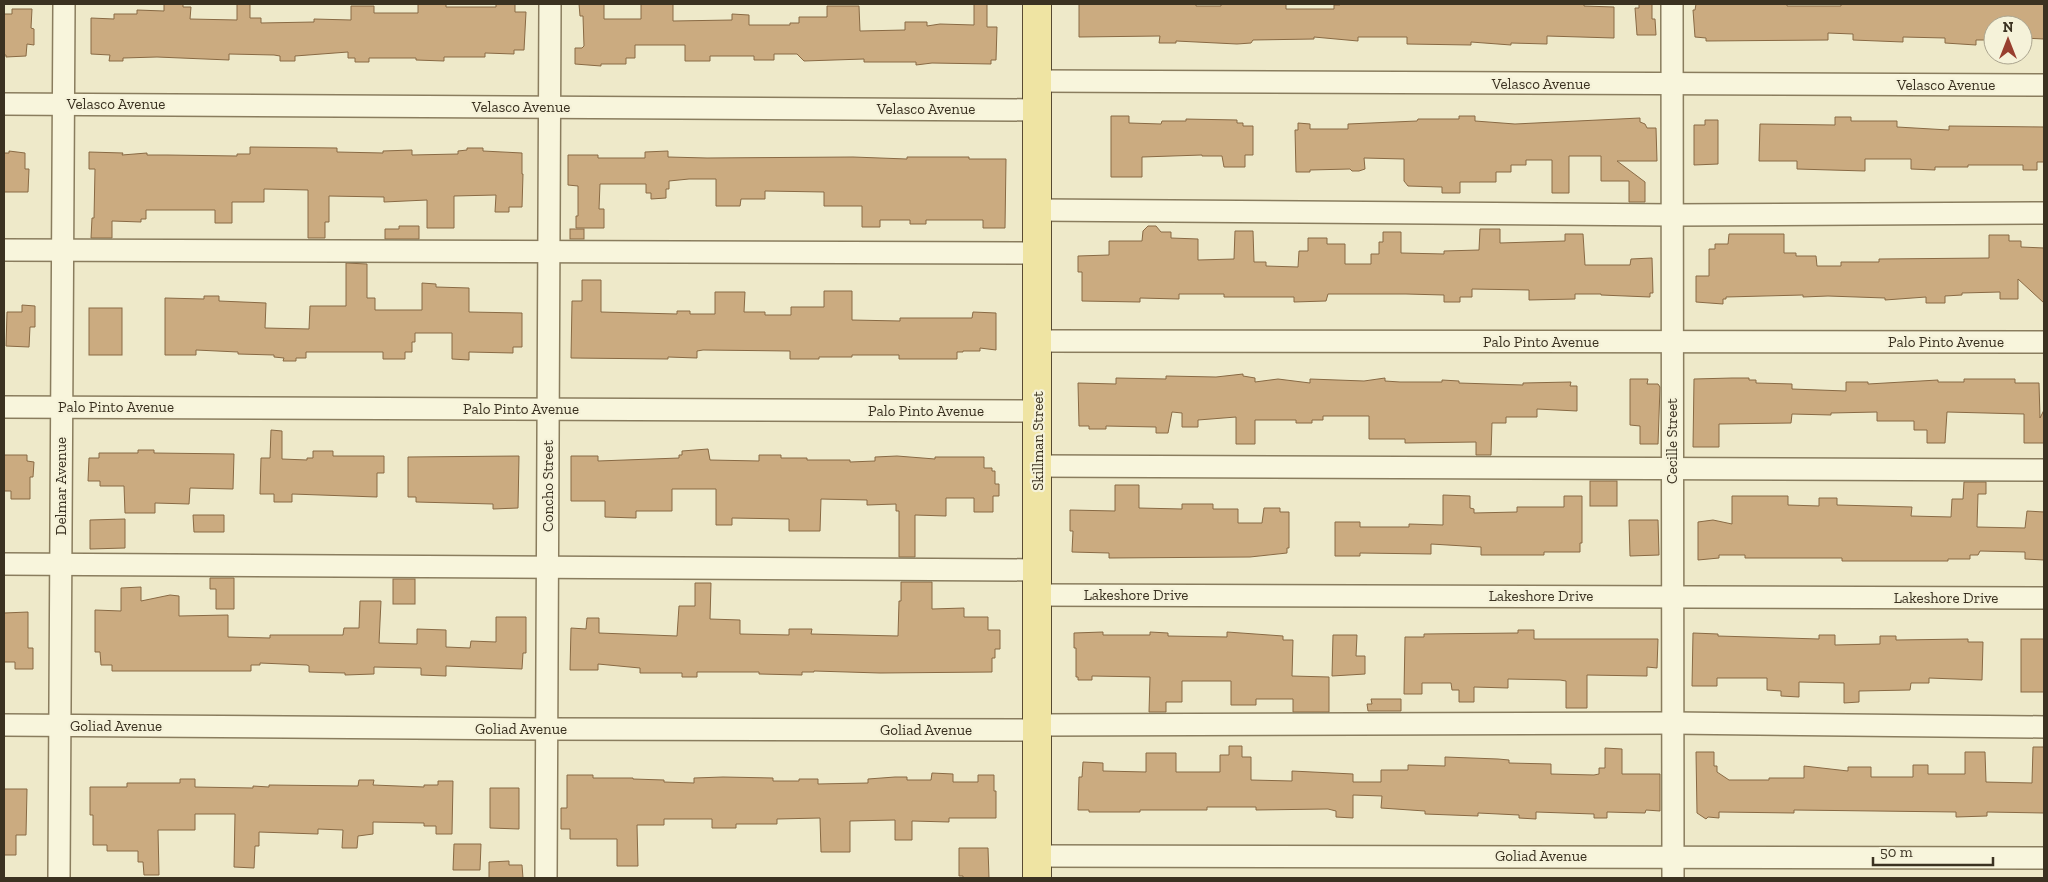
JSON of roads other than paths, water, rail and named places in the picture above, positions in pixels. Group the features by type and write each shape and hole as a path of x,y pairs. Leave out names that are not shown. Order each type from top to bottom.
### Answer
{"main road":[{"name":"Skillman Street","path":"1037,4 1037,867"}],"street":[{"name":"Delmar Avenue","path":"59,878 64,4"},
{"name":"Concho Street","path":"546,878 550,4"},
{"name":"Cecille Street","path":"1672,4 1673,878"},
{"name":"Velasco Avenue","path":"1038,81 2044,85"},
{"name":"Velasco Avenue","path":"4,104 1038,110"},
{"path":"1038,210 1672,215 2044,213"},
{"path":"4,250 1038,253"},
{"name":"Palo Pinto Avenue","path":"1038,341 2044,342"},
{"name":"Palo Pinto Avenue","path":"4,407 1038,411"},
{"path":"1038,466 2044,470"},
{"name":"Lakeshore Drive","path":"4,564 548,567 1038,582 1672,597 2044,598"},
{"name":"Goliad Avenue","path":"4,725 547,729 1672,723 2044,727"},
{"name":"Goliad Avenue","path":"1037,867 1672,856 2044,858"}]}
